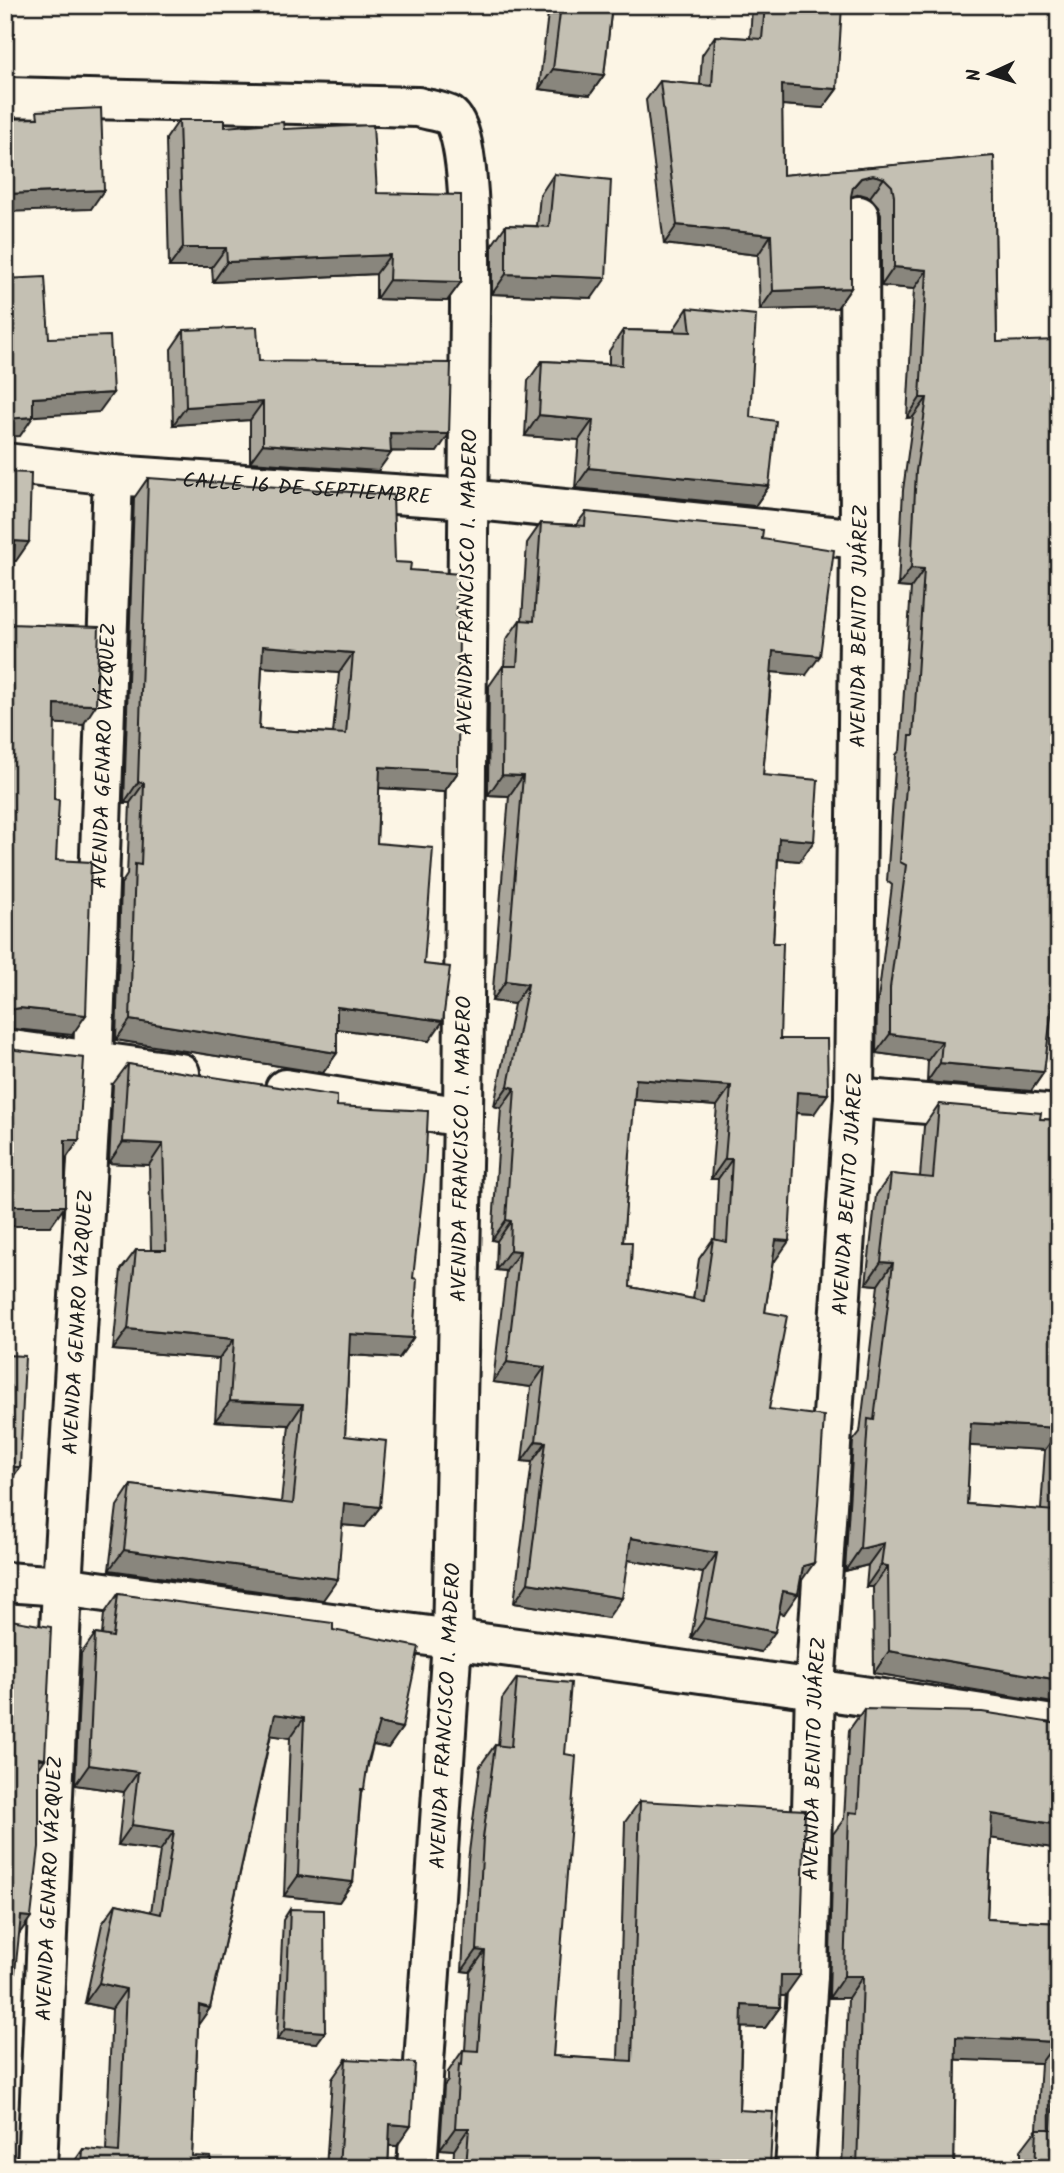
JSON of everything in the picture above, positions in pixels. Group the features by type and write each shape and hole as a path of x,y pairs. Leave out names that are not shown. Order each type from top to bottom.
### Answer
{"street":[{"name":"AVENIDA FRANCISCO I. MADERO","path":"5,97 418,107 450,116 460,130 467,181 470,304 463,1117 452,1641 417,2168"},
{"name":"AVENIDA BENITO JUÁREZ","path":"795,2168 808,1978 815,1687 854,1098 860,539 859,216"},
{"name":"CALLE 16 DE SEPTIEMBRE","path":"5,463 114,475 468,499 860,539"},
{"name":"AVENIDA GENARO VÁZQUEZ","path":"37,2168 62,1586 93,1059 114,475"},
{"path":"5,1049 216,1078"},
{"path":"257,1085 463,1117"},
{"path":"854,1098 1059,1115"},
{"path":"5,1582 62,1586 452,1641 815,1687 1059,1726"}],"building":[{"path":"561,5 612,5 604,75 553,69"},
{"path":"765,5 842,5 837,89 782,85 783,175 994,156 997,342 1056,340 1059,437 1059,951 1044,1072 940,1063 942,1041 890,1034 890,988 906,865 900,862 910,736 913,736 924,569 911,568 916,471 927,398 920,398 927,270 894,267 892,186 884,178 873,175 861,178 853,187 851,288 773,291 771,235 677,225 660,81 712,86 715,36 762,39"},
{"path":"101,108 104,190 5,194 5,119 38,118 37,111"},
{"path":"179,120 225,120 225,127 283,122 284,129 373,125 377,193 461,195 461,282 389,280 390,255 227,262 226,248 183,248"},
{"path":"554,174 611,180 606,278 506,274 506,225 549,227"},
{"path":"45,277 49,338 110,336 113,393 33,398 33,417 5,419 5,279"},
{"path":"688,308 756,315 750,417 776,421 769,486 589,468 593,420 539,415 542,361 622,365 623,330 691,332"},
{"path":"257,327 259,361 451,363 449,434 390,433 391,453 263,444 263,402 186,407 184,330"},
{"path":"5,472 31,473 29,542 15,541 10,624 99,627 96,705 55,704 54,799 59,800 56,860 91,862 86,1015 20,1008 9,1010 5,1015"},
{"path":"148,478 393,495 395,562 411,563 410,570 460,574 456,616 459,616 458,772 380,767 377,843 433,848 424,964 450,967 443,1021 337,1007 337,1053 130,1020 135,864 141,865 144,783 138,782","holes":["263,646 353,653 346,734 259,729"]},
{"path":"586,512 763,530 762,539 834,550 820,656 773,651 763,775 818,780 814,841 779,838 773,943 783,943 780,1039 827,1039 828,1094 797,1092 789,1241 776,1240 765,1312 787,1316 769,1409 824,1416 814,1563 803,1566 798,1594 783,1591 775,1632 705,1618 717,1553 631,1538 622,1598 528,1583 546,1442 536,1441 545,1367 507,1362 520,1251 510,1250 511,1221 506,1220 515,1088 508,1086 528,984 506,981 523,776 502,775 503,666 517,666 520,620 534,621 541,523 585,526","holes":["636,1079 731,1086 725,1159 732,1159 727,1242 713,1239 704,1301 630,1287 632,1242 623,1242"]},
{"path":"5,1045 16,1050 84,1058 79,1140 65,1140 65,1206 5,1206"},
{"path":"128,1064 337,1096 337,1106 428,1111 425,1172 413,1278 417,1279 413,1338 350,1334 345,1436 386,1441 380,1507 344,1503 338,1579 124,1550 131,1485 293,1504 303,1404 230,1401 234,1339 128,1329 136,1250 166,1250 163,1144 123,1142"},
{"path":"939,1104 1041,1113 1040,1119 1059,1120 1059,1428 971,1423 967,1504 1055,1511 1059,1446 1059,1680 889,1651 888,1566 881,1565 884,1543 860,1549 868,1419 874,1420 893,1263 881,1262 891,1174 933,1178"},
{"path":"5,1355 25,1356 20,1467 5,1467"},
{"path":"118,1594 333,1623 333,1630 419,1647 402,1728 379,1723 368,1761 364,1789 361,1789 353,1882 298,1876 304,1718 275,1714 210,2008 199,2005 192,2156 211,2157 210,2168 82,2168 83,2149 119,2152 126,1989 99,1983 116,1904 161,1914 174,1831 132,1825 138,1772 89,1765 95,1634 113,1637"},
{"path":"5,1619 51,1627 45,1759 39,1758 39,1847 31,1917 21,1916 13,1991 5,1990"},
{"path":"517,1678 571,1683 565,1754 576,1756 553,2056 632,2061 640,1801 805,1810 800,1975 781,1975 780,2007 742,2005 739,2110 773,2112 770,2166 466,2168 469,2128 455,2128 459,2064 462,2065 463,2050 478,2051 485,1951 477,1950 483,1838 495,1745 511,1747"},
{"path":"864,1709 982,1712 1059,1724 1059,1825 992,1814 987,1919 1059,1923 1059,2168 1035,2168 1037,2129 1051,2129 1056,2042 956,2037 954,2168 857,2168 863,1976 844,1976 849,1812 858,1813"},
{"path":"290,1909 324,1910 325,2032 285,2029"},
{"path":"346,2059 415,2063 411,2126 390,2124 388,2168 339,2168"}]}
